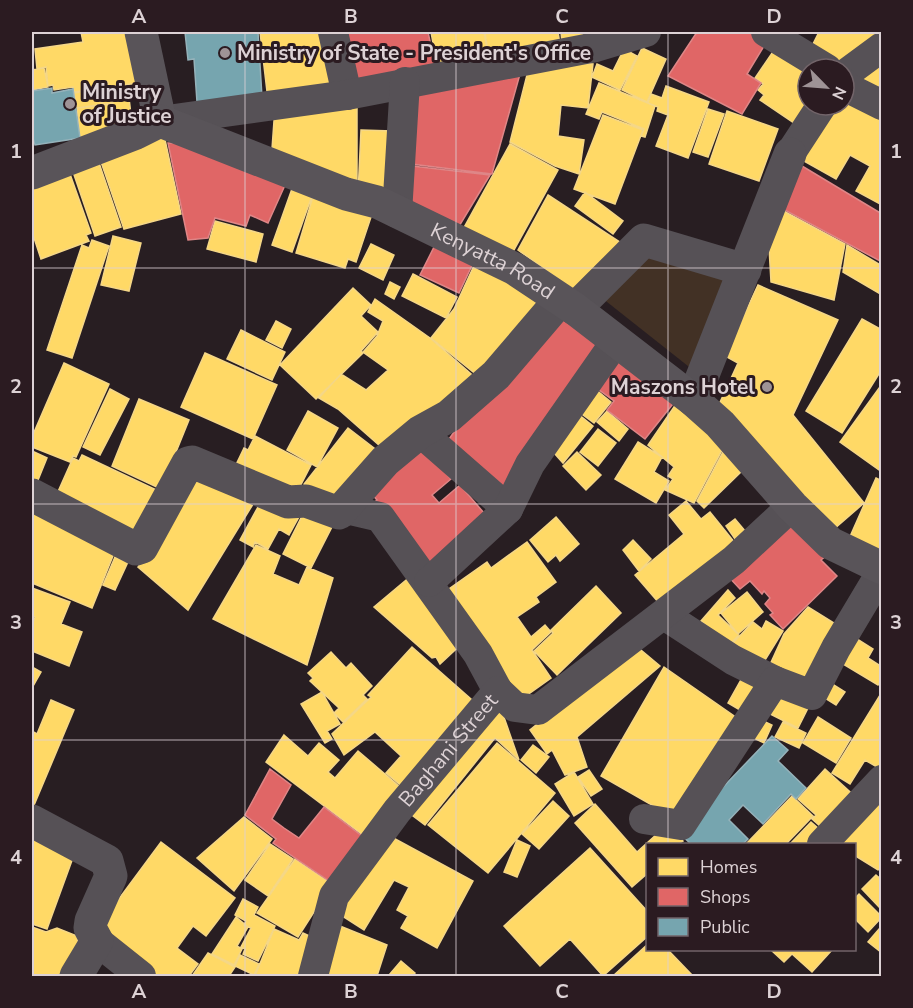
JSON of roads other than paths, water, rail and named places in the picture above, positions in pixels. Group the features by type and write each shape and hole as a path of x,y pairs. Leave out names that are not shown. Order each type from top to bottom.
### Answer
{"main road":[{"path":"32,173 136,134 160,121 141,32"},
{"name":"Kenyatta Road","path":"160,121 346,194 377,202 515,269 568,304 693,400 720,424 792,506 830,543 882,569"}],"street":[{"path":"333,32 347,95"},
{"path":"160,121 347,95 595,39 646,32"},
{"path":"766,32 816,52"},
{"path":"856,66 882,47"},
{"path":"397,213 405,82"},
{"path":"856,92 882,105"},
{"path":"693,400 790,154 814,117"},
{"path":"339,513 385,461 420,432 449,416 496,375 568,304 644,240 745,270"},
{"path":"429,582 508,509 530,464 616,341"},
{"path":"420,432 508,509"},
{"path":"32,495 136,549 142,547 188,463 192,462 288,502 306,501 339,513 350,510 380,517 429,582 478,654 498,692"},
{"name":"Baghani Street","path":"313,976 334,896 397,811 498,692 515,707 538,710 734,560 792,506"},
{"path":"664,615 734,660 775,681 812,695 836,648 882,569"},
{"path":"644,819 681,825 775,681"},
{"path":"823,843 882,780"},
{"path":"32,821 107,861 111,869 111,876 90,928 96,941 141,976"},
{"path":"76,976 96,941"}],"place":[{"name":"Ministry of State - President's Office","path":"225,53"},
{"name":"Ministry of Justice","path":"70,104"},
{"name":"Maszons Hotel","path":"767,387"}]}
